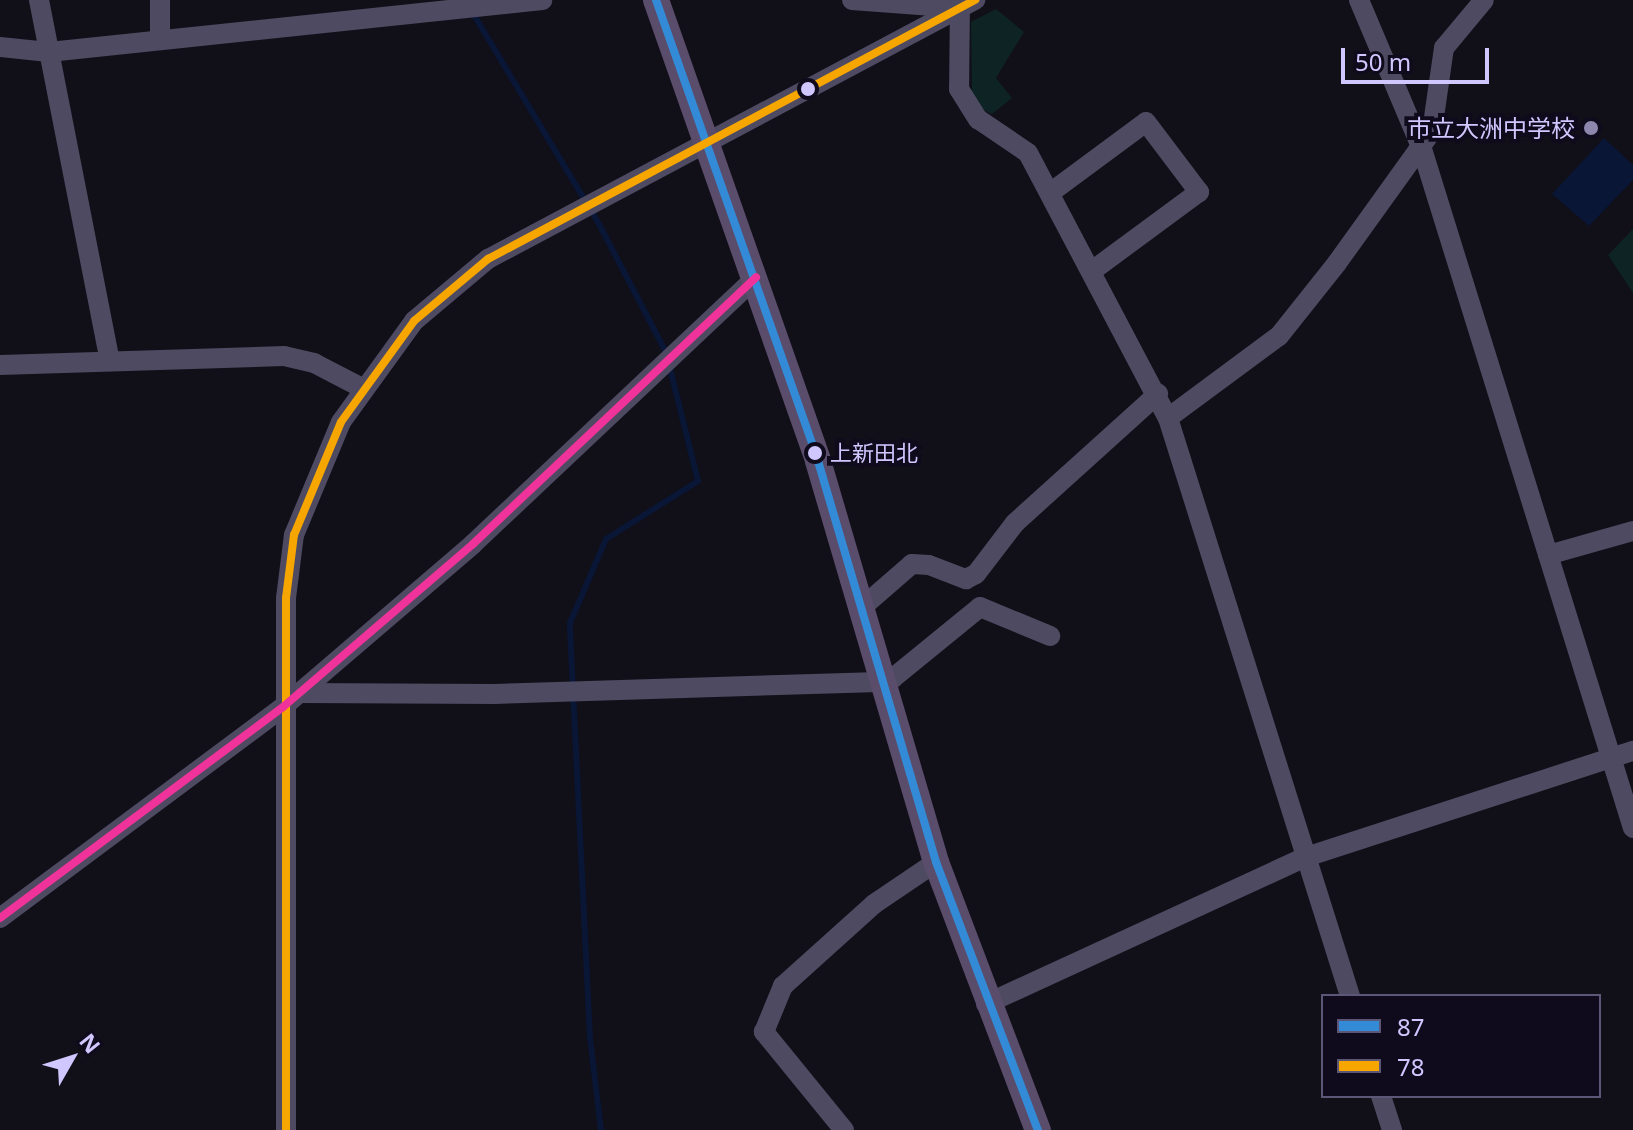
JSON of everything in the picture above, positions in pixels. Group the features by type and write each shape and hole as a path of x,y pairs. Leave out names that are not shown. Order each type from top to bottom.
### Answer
{"main road":[{"path":"656,0 756,277 818,461 879,682 936,862 986,1004 1038,1130"}],"street":[{"path":"39,0 110,361"},
{"path":"160,0 160,40"},
{"path":"0,47 49,52 542,0"},
{"path":"852,0 965,3"},
{"path":"1359,0 1422,149 1633,828"},
{"path":"1168,418 1279,336 1422,149 1432,131 1444,48 1484,0"},
{"path":"286,1130 283,707 286,598 294,535 325,453 362,388 414,321 488,259 705,139 965,3"},
{"path":"965,3 959,89 978,119 1028,153 1168,418 1349,994"},
{"path":"1050,193 1146,122 1199,192 1092,271"},
{"path":"0,918 97,841 283,707 473,544 756,277"},
{"path":"0,365 284,356 314,363 362,388"},
{"path":"859,610 912,564 929,565 966,579 976,574 1015,523 1158,394"},
{"path":"1548,555 1633,531"},
{"path":"298,693 494,694 879,682 893,678 980,607 1050,636"},
{"path":"986,1004 1306,857 1633,751"},
{"path":"844,1130 764,1032 783,986 874,904 936,862"},
{"path":"1382,1098 1392,1130"}],"green space":[{"path":"996,9 1024,32 996,78 1012,98 992,114 981,109 972,92 971,22"},
{"path":"1633,229 1633,293 1608,255"}],"water":[{"path":"1604,138 1633,165 1633,180 1589,226 1552,194"}],"waterway":[{"path":"471,10 599,224 667,354"},
{"path":"601,1130 590,1038 570,623 606,539 698,481 669,365"}],"transit line":[{"name":"87","path":"656,0 818,461 936,862 1038,1130"},
{"name":"78","path":"286,1130 286,598 294,535 341,422 414,321 488,259 975,0"},
{"path":"0,918 283,707 473,544 756,277"}],"place":[{"name":"市立大洲中学校","path":"1591,128"},
{"name":"上新田北","path":"815,453"}]}
